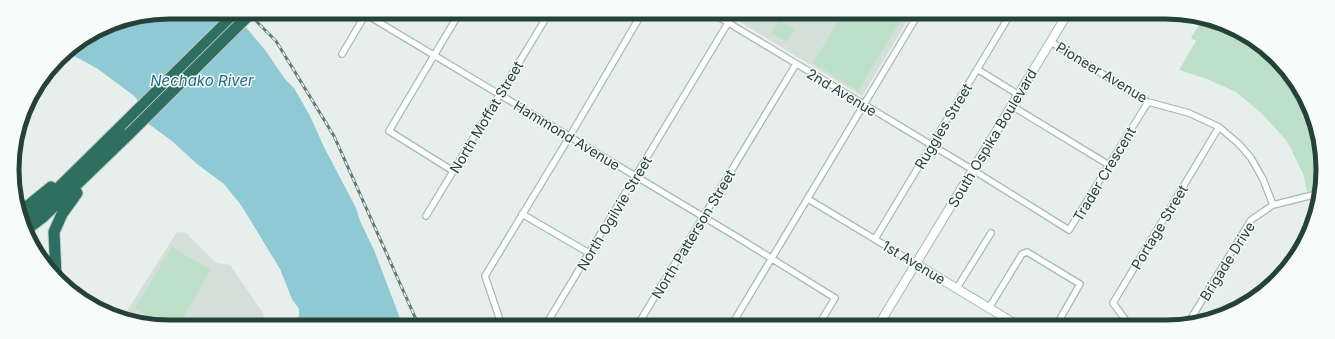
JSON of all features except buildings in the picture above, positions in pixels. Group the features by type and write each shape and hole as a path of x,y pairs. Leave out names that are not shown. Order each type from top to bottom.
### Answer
{"highway":[{"path":"56,269 54,232 69,203 125,130 230,19"},
{"path":"27,218 70,176 125,130 244,19"},
{"path":"30,227 100,163"},
{"path":"24,209 52,185 70,176"}],"street":[{"path":"342,54 362,19"},
{"name":"Hammond Avenue","path":"375,19 835,298 822,320"},
{"path":"453,170 389,131 456,19"},
{"name":"North Moffat Street","path":"426,216 546,19"},
{"path":"500,320 485,276 638,19"},
{"name":"2nd Avenue","path":"722,19 973,170"},
{"name":"North Ogilvie Street","path":"549,320 730,19"},
{"path":"735,320 915,19"},
{"name":"Ruggles Street","path":"875,239 1007,19"},
{"name":"South Ospika Boulevard","path":"882,320 1064,19"},
{"name":"Pioneer Avenue","path":"1051,42 1148,102 1189,113 1219,127 1239,144 1251,158 1263,179 1273,205"},
{"name":"North Patterson Street","path":"641,320 796,64"},
{"path":"977,69 1019,95"},
{"name":"Trader Crescent","path":"973,170 1069,230 1148,102"},
{"path":"1012,106 1109,165"},
{"name":"Portage Street","path":"1126,320 1113,303 1219,127"},
{"name":"Brigade Drive","path":"1191,318 1251,220 1273,205 1314,195"},
{"name":"1st Avenue","path":"808,199 1009,320"},
{"path":"522,214 589,253"},
{"path":"957,288 991,233"},
{"path":"989,308 1022,254 1027,252 1080,284 1059,320"}],"shaded area":[{"path":"742,19 908,19 862,96 740,22"},
{"path":"177,232 186,233 216,263 230,265 263,313 264,320 160,320 125,313"}],"green space":[{"path":"839,19 901,19 858,91 813,63"},
{"path":"779,20 795,29 787,42 771,33"},
{"path":"1200,23 1223,30 1249,44 1265,56 1279,70 1296,94 1305,112 1311,131 1316,160 1315,190 1307,192 1304,176 1287,141 1261,113 1236,92 1207,79 1179,70 1196,41 1191,38"},
{"path":"172,247 211,270 182,320 154,319 135,308"}],"water":[{"name":"Nechako River","path":"160,19 239,19 265,50 285,79 294,88 310,116 324,147 356,208 401,320 294,320 299,316 299,309 292,299 280,269 241,205 224,184 197,164 172,141 146,122 137,99 98,69 72,55 94,39 112,30 131,24"}],"railway":[{"path":"254,19 276,41 334,136 416,320"}]}
